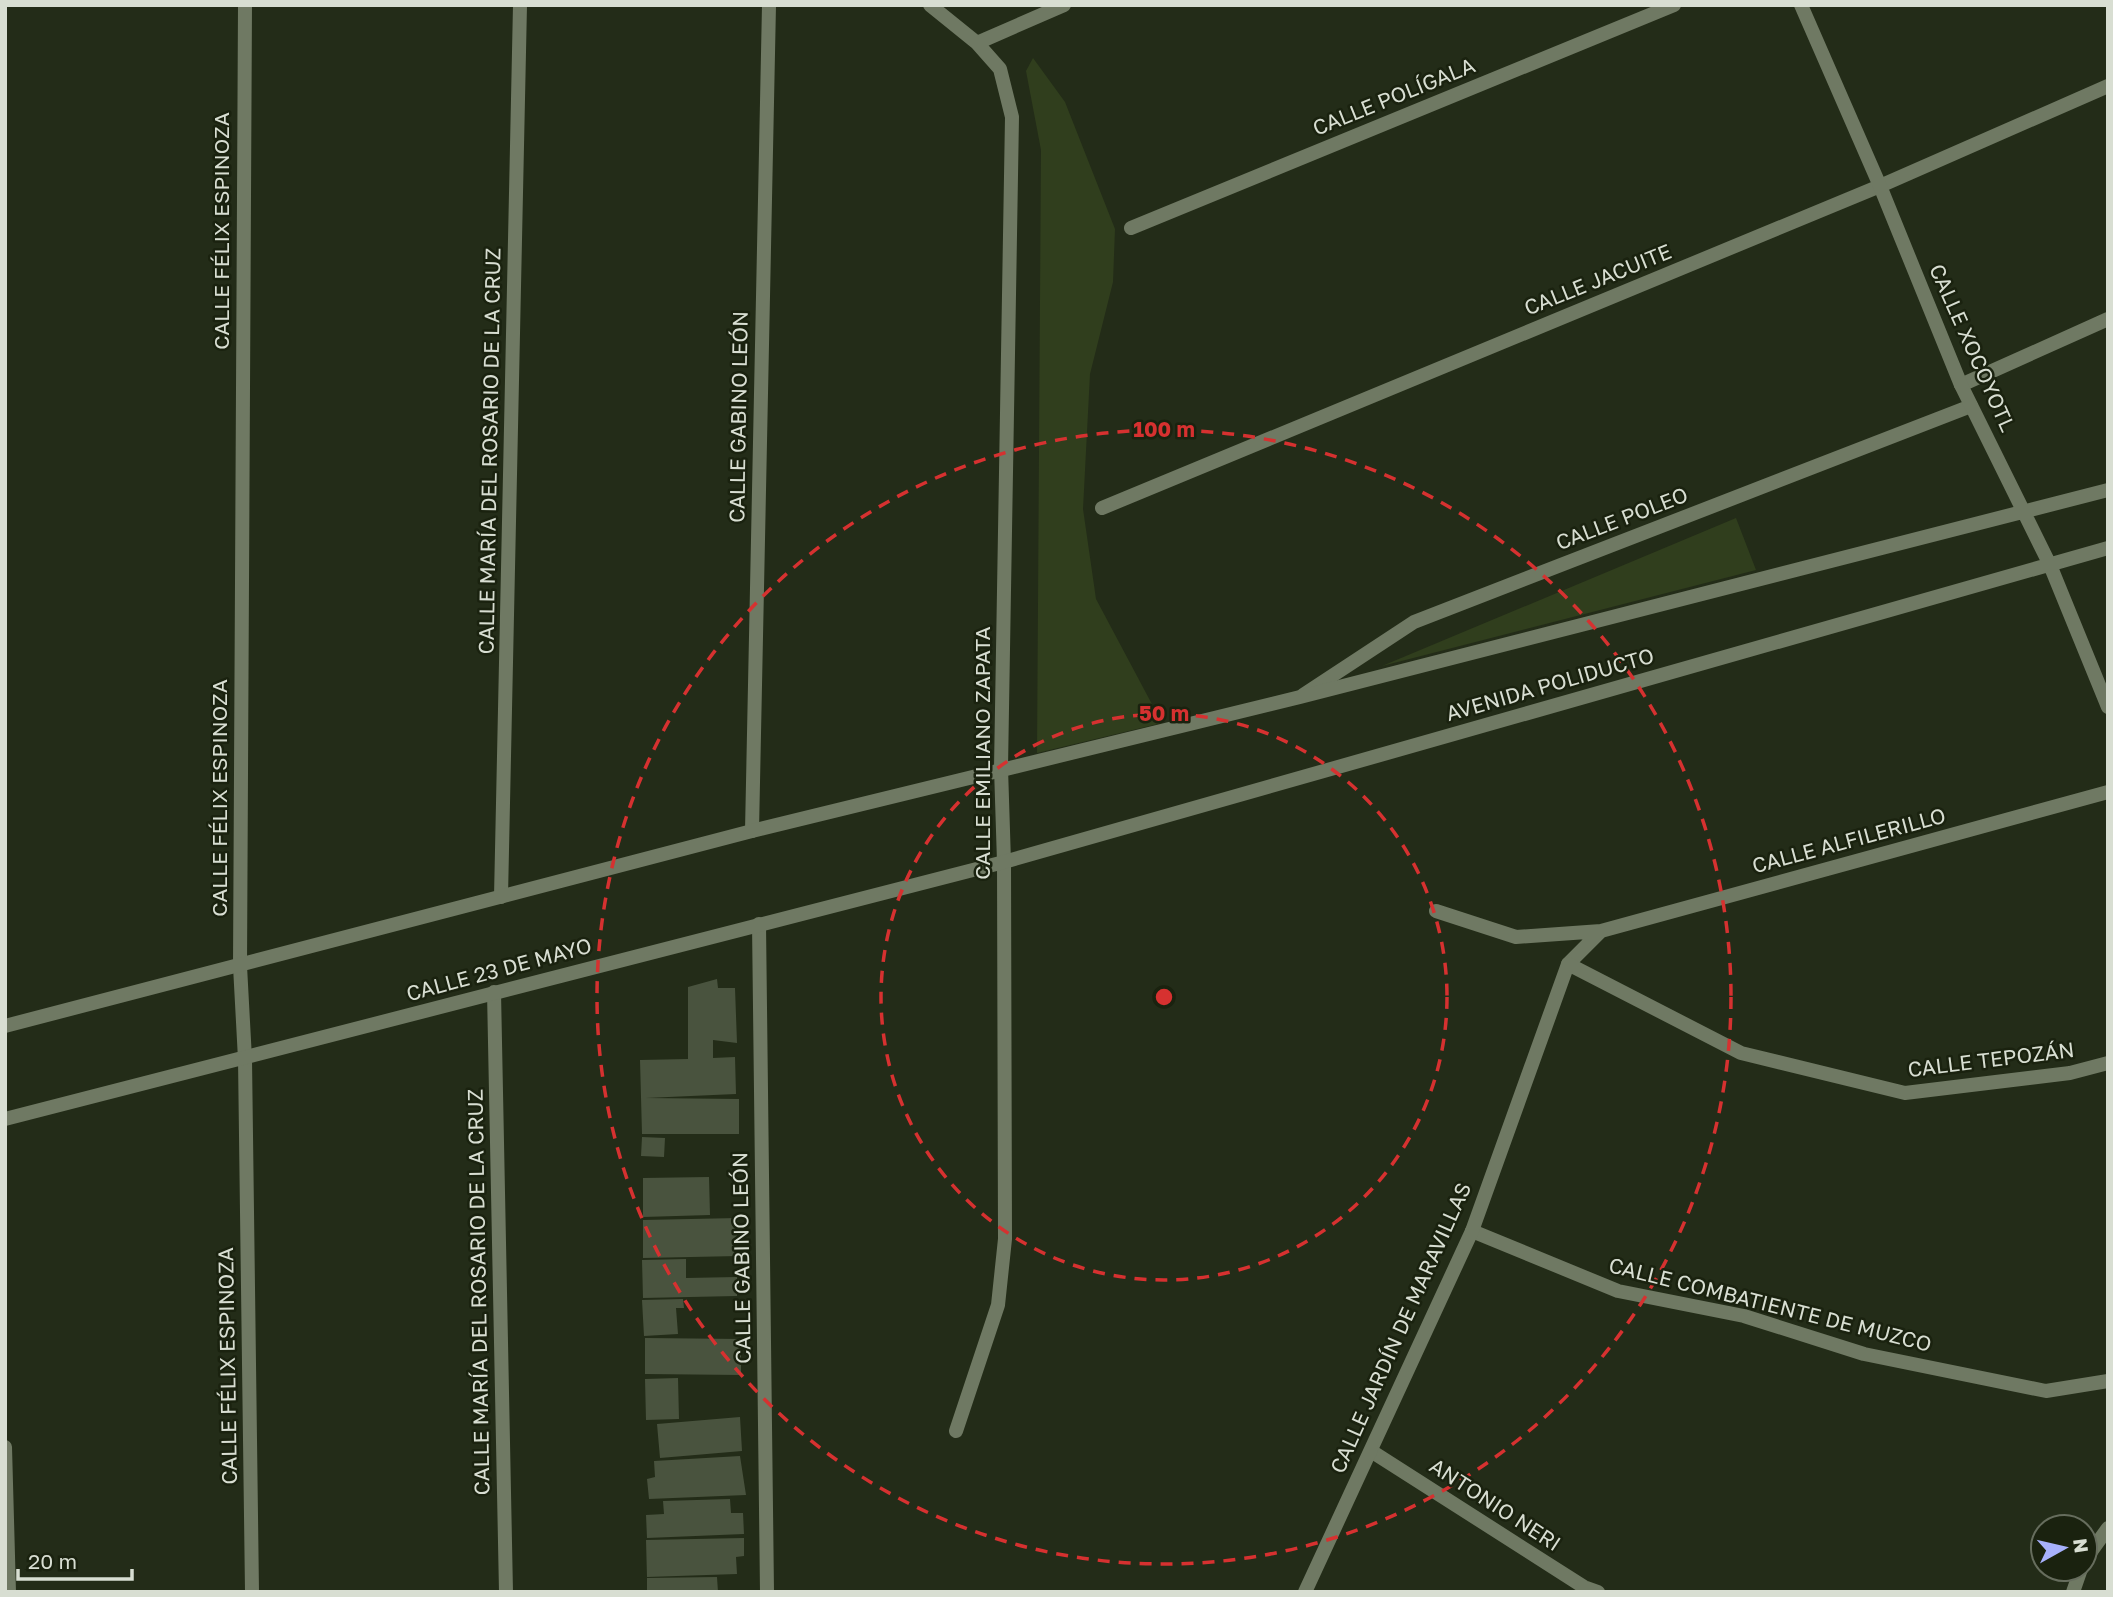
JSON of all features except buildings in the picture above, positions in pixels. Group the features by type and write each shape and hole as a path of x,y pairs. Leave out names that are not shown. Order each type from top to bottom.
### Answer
{"street":[{"name":"CALLE FÉLIX ESPINOZA","path":"245,5 240,966 245,1059 252,1592"},
{"name":"CALLE MARÍA DEL ROSARIO DE LA CRUZ","path":"501,897 520,5"},
{"name":"CALLE GABINO LEÓN","path":"752,831 769,5"},
{"path":"930,5 977,43 1065,5"},
{"name":"CALLE POLÍGALA","path":"1130,228 1674,5"},
{"name":"CALLE XOCOYOTL","path":"1801,5 1880,186 1961,384 2050,565 2108,707"},
{"name":"CALLE EMILIANO ZAPATA","path":"956,1431 998,1305 1004,1239 1004,862 1001,768 1012,117 1000,69 977,43"},
{"name":"CALLE JACUITE","path":"1102,508 1880,186 2108,86"},
{"path":"1961,384 2108,318"},
{"name":"CALLE POLEO","path":"1300,697 1414,622 1971,406"},
{"path":"5,1026 752,831 1300,697 2108,490"},
{"name":"AVENIDA POLIDUCTO","path":"1004,862 2108,548"},
{"name":"CALLE ALFILERILLO","path":"1601,931 2108,792"},
{"name":"CALLE 23 DE MAYO","path":"5,1119 1004,862"},
{"path":"1436,911 1516,937 1601,931"},
{"name":"CALLE GABINO LEÓN","path":"760,924 767,1592"},
{"name":"CALLE JARDÍN DE MARAVILLAS","path":"1305,1592 1472,1231 1568,964 1601,931"},
{"name":"CALLE TEPOZÁN","path":"1568,964 1741,1053 1905,1093 2070,1073 2108,1063"},
{"name":"CALLE MARÍA DEL ROSARIO DE LA CRUZ","path":"494,992 506,1592"},
{"name":"CALLE COMBATIENTE DE MUZCO","path":"1472,1231 1618,1291 1744,1316 1864,1354 2046,1391 2108,1381"},
{"path":"5,1447 9,1592"},
{"name":"ANTONIO NERI","path":"1371,1451 1588,1590"}],"green space":[{"path":"1033,58 1065,102 1115,229 1113,282 1090,374 1083,509 1096,599 1162,723 1037,753 1041,150 1026,71"},
{"path":"1736,518 1756,570 1382,666"}]}
